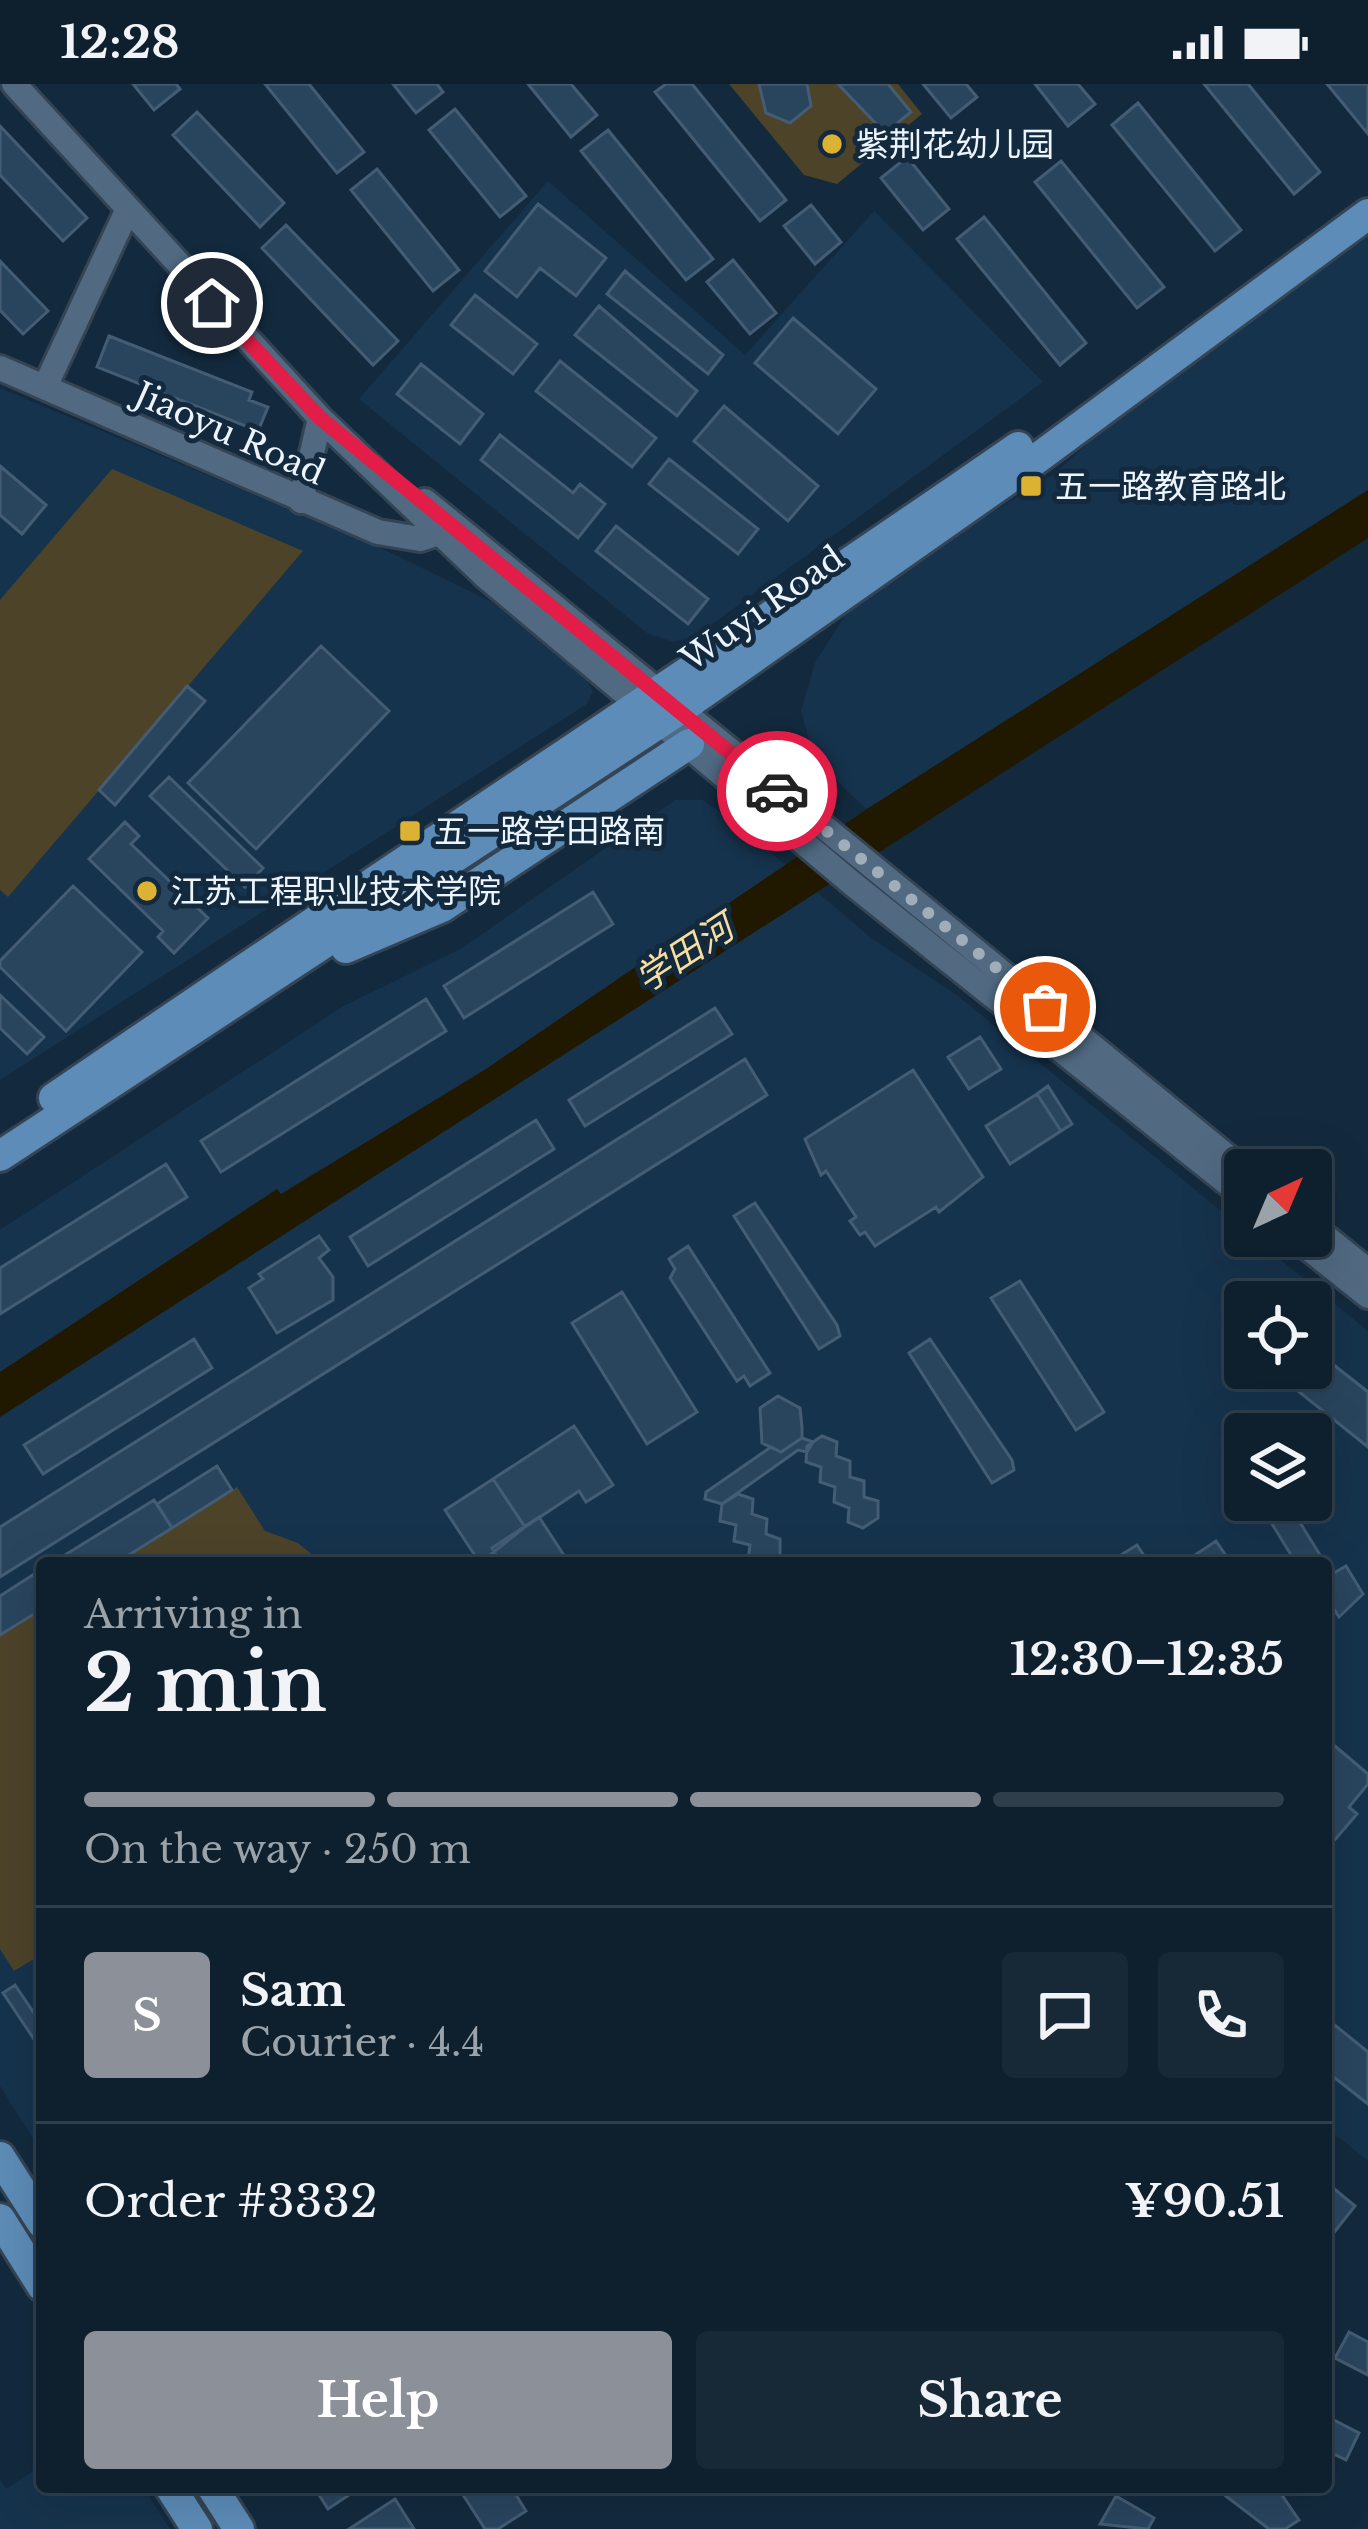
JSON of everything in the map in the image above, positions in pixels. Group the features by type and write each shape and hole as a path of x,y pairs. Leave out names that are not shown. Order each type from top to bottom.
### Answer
{"main road":[{"name":"Wuyi Road","path":"0,1156 279,976 661,708 1368,194"},
{"name":"Wuyi Road","path":"0,1134 420,846 661,708 1031,463 1368,214"},
{"path":"279,976 442,907 689,744"},
{"path":"0,2157 36,2214"},
{"path":"0,2218 36,2276"},
{"path":"174,2493 197,2529"},
{"path":"216,2493 239,2529"}],"street":[{"path":"14,84 320,418 302,501"},
{"path":"45,387 127,211"},
{"name":"Jiaoyu Road","path":"0,368 378,532 420,538 438,533"},
{"name":"Jiaoyu Road","path":"320,418 811,834 854,885 1224,1181"},
{"name":"Jiaoyu Road","path":"320,418 438,533 661,708 689,744 811,834 877,871 1224,1154"},
{"path":"1332,1242 1368,1271"},
{"path":"1319,1257 1368,1296"}],"shaded area":[{"name":"紫荆花幼儿园","path":"729,84 759,84 766,113 790,123 811,106 807,84 838,84 884,133 911,112 888,84 898,84 922,114 837,184 804,175"},
{"path":"548,181 745,355 874,211 1043,382 696,636 673,642 647,633 359,399"},
{"path":"1368,237 1368,490 867,809 848,792 813,755 801,711 815,663 848,611 896,572 1053,475 1133,403"},
{"name":"江苏工程职业技术学院","path":"0,388 385,550 492,602 582,673 593,691 587,704 0,1080"},
{"path":"112,469 303,551 8,897 0,890 0,600"},
{"path":"675,800 703,800 871,938 958,996 1224,1213 1224,1257 1277,1257 1307,1281 1224,1281 1224,1389 1332,1389 1332,1302 1368,1331 1368,2161 1332,2132 1332,1557 36,1557 36,2143 0,2086 0,1230 342,1007 462,948"},
{"path":"237,1487 265,1531 298,1543 315,1557 126,1557"},
{"path":"36,1613 36,1958 14,1971 0,1949 0,1635"},
{"path":"36,2469 36,2493 147,2493 170,2529 0,2529 0,2480 6,2489"}],"water":[{"name":"学田河","path":"1368,490 1368,538 0,1417 0,1372 277,1189 281,1194 486,1069 867,809"}],"building":[{"path":"133,84 176,84 180,89 154,110"},
{"path":"265,84 309,84 364,152 337,173"},
{"path":"393,84 437,84 443,92 416,113"},
{"path":"528,84 571,84 597,115 571,137"},
{"path":"666,84 692,84 786,200 760,221 655,92"},
{"path":"759,84 807,84 811,106 790,123 766,113"},
{"path":"838,84 888,84 911,112 885,133"},
{"path":"923,84 966,84 977,97 951,118"},
{"path":"1035,84 1078,84 1095,104 1068,126"},
{"path":"1204,84 1248,84 1320,172 1294,194"},
{"path":"1327,84 1368,84 1368,134"},
{"path":"1138,103 1241,230 1215,251 1112,125"},
{"path":"455,109 526,196 500,217 429,130"},
{"path":"197,112 284,203 260,227 173,135"},
{"path":"0,126 87,218 63,241 0,175"},
{"path":"608,130 713,259 686,280 581,151"},
{"path":"907,157 949,209 923,230 881,178"},
{"path":"1061,161 1164,287 1137,308 1035,182"},
{"path":"377,169 459,270 433,291 351,190"},
{"path":"538,204 606,258 576,296 540,268 517,297 485,271"},
{"path":"811,205 841,242 815,264 784,226"},
{"path":"984,217 1086,343 1060,365 957,239"},
{"path":"286,225 398,341 373,365 262,248"},
{"path":"733,260 776,313 750,334 707,282"},
{"path":"0,261 48,311 23,334 0,310"},
{"path":"625,271 723,355 708,374 607,294"},
{"path":"475,295 537,344 513,374 451,325"},
{"path":"599,306 697,391 677,416 575,335"},
{"path":"793,318 876,389 838,434 755,363"},
{"path":"109,336 252,392 249,400 268,407 258,431 97,367"},
{"path":"560,361 656,438 632,467 536,391"},
{"path":"421,364 483,414 460,444 397,394"},
{"path":"724,406 818,486 788,521 694,441"},
{"path":"500,435 573,493 580,484 605,504 578,538 481,460"},
{"path":"669,459 758,529 738,554 649,484"},
{"path":"0,466 46,505 22,534 0,515"},
{"path":"616,526 708,599 688,624 596,551"},
{"path":"321,646 389,711 256,849 188,783"},
{"path":"187,686 205,701 115,805 99,790"},
{"path":"169,777 263,868 245,887 150,796"},
{"path":"125,822 139,836 131,844 208,918 174,953 158,937 163,931 89,859"},
{"path":"73,886 142,952 66,1031 0,967 0,961"},
{"path":"593,892 613,924 464,1018 444,986"},
{"path":"0,995 44,1037 27,1054 0,1028"},
{"path":"426,999 446,1031 221,1172 201,1141"},
{"path":"715,1008 732,1034 585,1126 569,1100"},
{"path":"980,1037 1001,1069 969,1089 948,1057"},
{"path":"745,1059 767,1095 0,1577 0,1527"},
{"path":"913,1070 983,1177 939,1212 936,1207 875,1246 850,1221 856,1217 826,1171 821,1175 805,1139"},
{"path":"1048,1086 1072,1124 1061,1131 1037,1094"},
{"path":"1037,1094 1061,1131 1010,1164 986,1126"},
{"path":"536,1120 554,1149 368,1266 350,1237"},
{"path":"166,1164 187,1197 0,1314 0,1268"},
{"path":"755,1203 837,1325 840,1336 819,1349 734,1216"},
{"path":"319,1236 329,1250 319,1258 333,1277 333,1300 277,1333 249,1288 263,1279 259,1274"},
{"path":"688,1246 770,1373 750,1386 744,1376 737,1381 670,1278 675,1269 669,1259"},
{"path":"1020,1281 1104,1412 1076,1430 991,1298"},
{"path":"622,1292 697,1412 647,1444 572,1323"},
{"path":"194,1339 212,1368 43,1474 24,1445"},
{"path":"930,1339 1012,1460 1014,1470 992,1483 909,1353"},
{"path":"1332,1364 1368,1392 1368,1447 1332,1418 1332,1413 1298,1391 1332,1389"},
{"path":"778,1396 800,1408 802,1427 802,1438 781,1452 762,1443 760,1408"},
{"path":"574,1426 613,1485 586,1502 579,1491 525,1527 493,1479"},
{"path":"822,1436 837,1442 836,1456 850,1461 850,1477 864,1481 864,1497 878,1501 878,1518 863,1528 848,1522 849,1508 834,1502 835,1487 820,1482 821,1467 806,1462 807,1446"},
{"path":"802,1438 813,1442 807,1452 798,1450 722,1504 705,1499 706,1492 771,1447 781,1452"},
{"path":"217,1466 232,1490 172,1528 157,1504"},
{"path":"493,1479 525,1527 488,1557 476,1557 445,1510"},
{"path":"738,1494 753,1499 752,1514 767,1519 766,1534 780,1539 780,1555 748,1557 750,1545 734,1541 736,1525 720,1521 722,1504"},
{"path":"154,1500 172,1528 126,1557 62,1557"},
{"path":"539,1517 565,1557 497,1557 492,1548"},
{"path":"1270,1521 1299,1521 1321,1557 1292,1557"},
{"path":"1216,1541 1227,1557 1192,1557"},
{"path":"1137,1545 1145,1557 1118,1557"},
{"path":"1346,1566 1363,1594 1339,1617 1332,1606 1332,1574"},
{"path":"36,1573 36,1613 0,1635 0,1596"},
{"path":"1332,1744 1368,1774 1368,1784 1349,1807 1357,1814 1332,1843"},
{"path":"15,1985 36,2016 36,2042 3,1993"},
{"path":"1332,2023 1368,2052 1368,2104 1332,2076"},
{"path":"1332,2187 1355,2206 1332,2235"},
{"path":"1349,2332 1368,2342 1368,2375 1335,2358"},
{"path":"1332,2419 1359,2433 1346,2460 1332,2453"},
{"path":"318,2493 352,2493 328,2509"},
{"path":"462,2493 515,2493 526,2511 498,2529 485,2529"},
{"path":"1222,2493 1281,2494 1299,2520 1285,2529 1269,2529"},
{"path":"1116,2496 1154,2518 1148,2529 1100,2524"},
{"path":"395,2499 414,2529 349,2529"}],"way so far":[{"path":"777,791 1045,1007"}],"place":[{"name":"紫荆花幼儿园","path":"832,144"},
{"name":"五一路教育路北","path":"1031,486"},
{"name":"五一路学田路南","path":"410,831"},
{"name":"江苏工程职业技术学院","path":"147,891"}],"route":[{"path":"212,303 320,418 777,791"}]}
